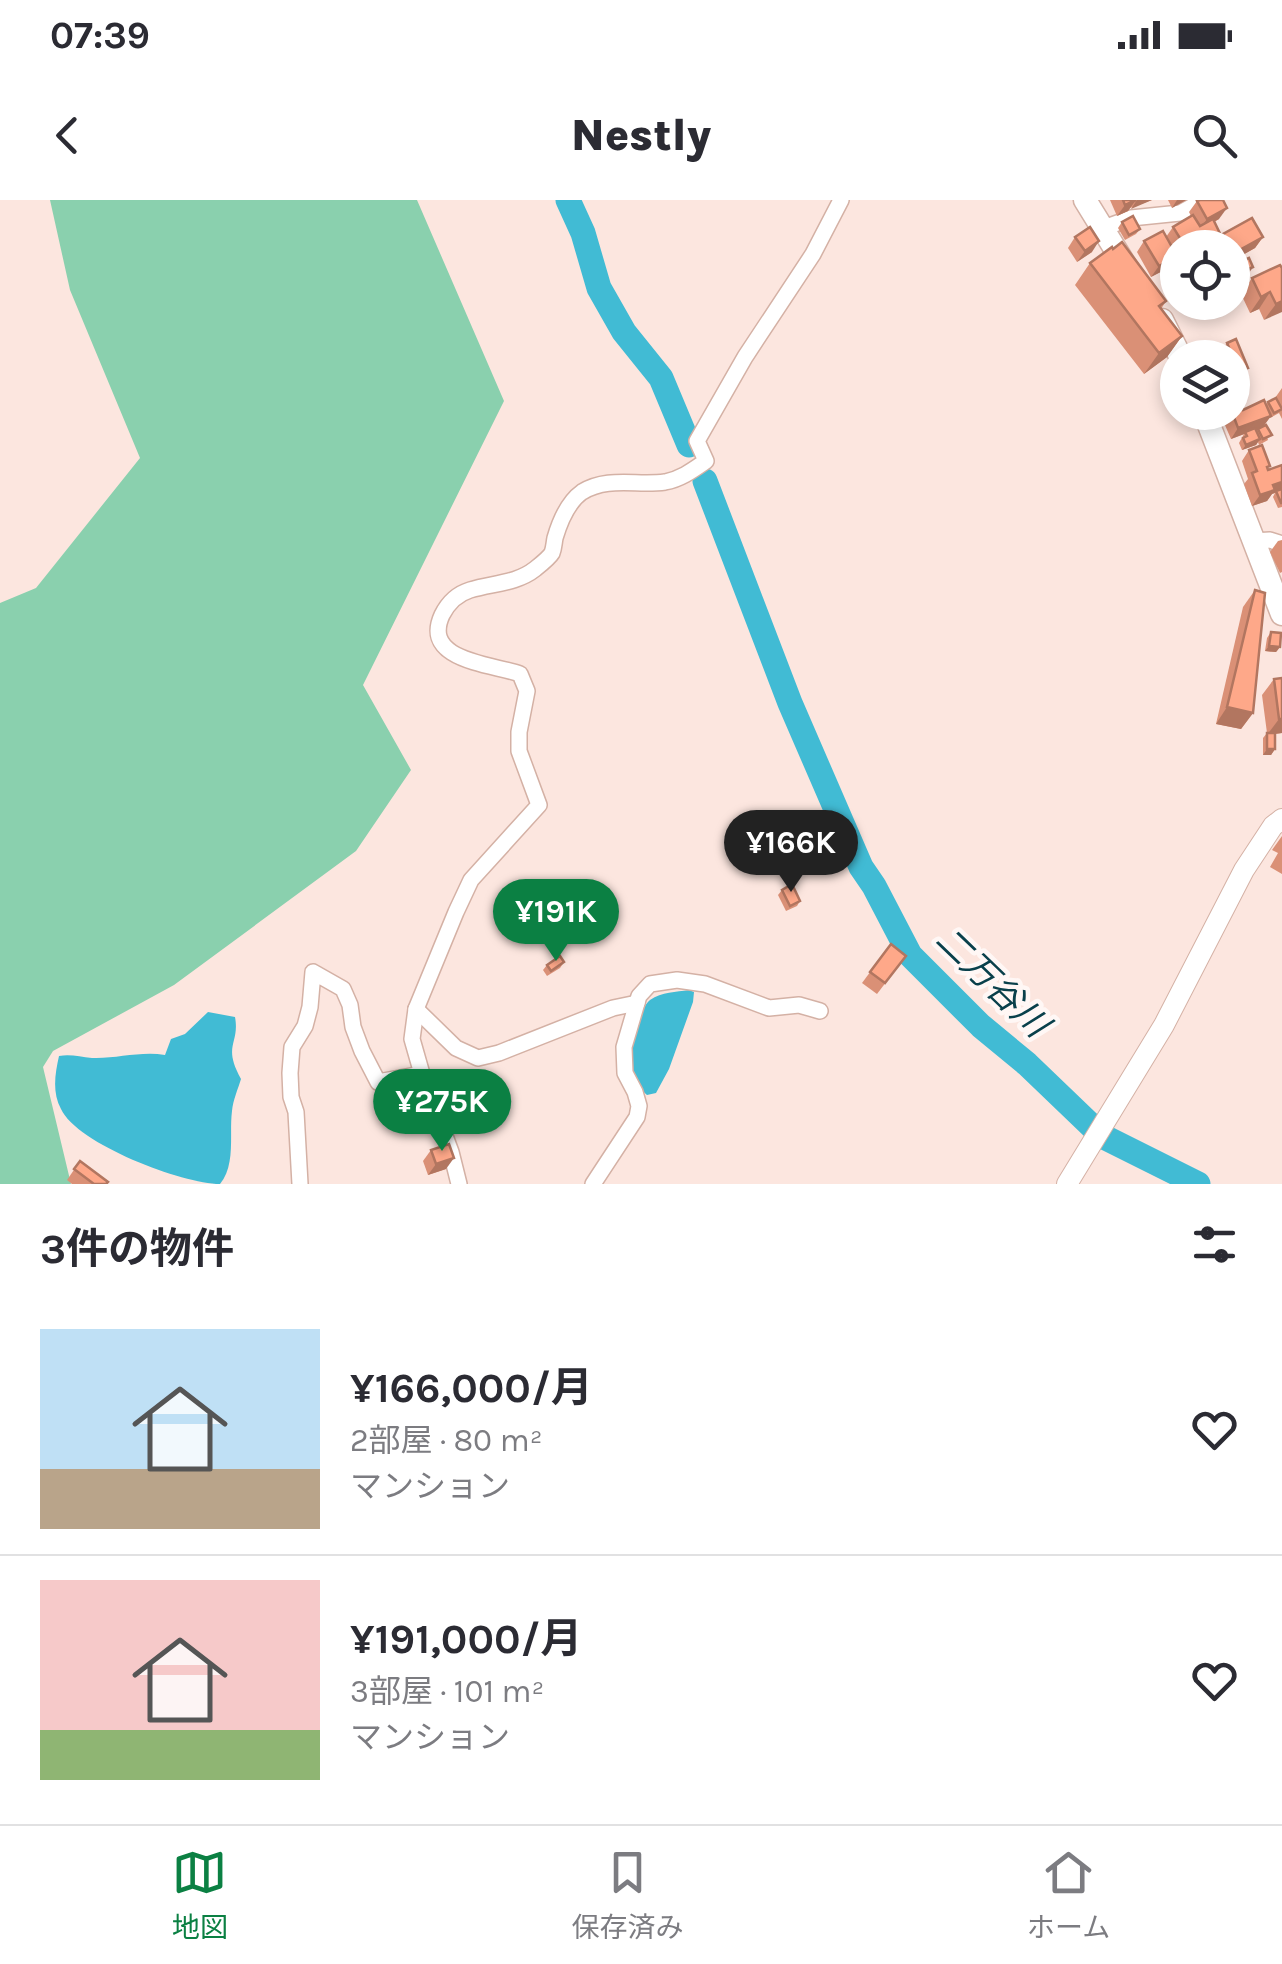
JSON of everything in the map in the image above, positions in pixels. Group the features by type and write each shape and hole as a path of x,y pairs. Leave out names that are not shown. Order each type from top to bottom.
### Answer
{"main road":[{"path":"1085,200 1170,340"},
{"path":"1211,430 1282,614"}],"street":[{"path":"458,1184 451,1152 412,1040 416,1009 471,880 539,805 519,751 527,691 520,674 471,662 447,651 438,635 440,619 449,602 465,591 519,579 535,569 551,554 570,504 583,492 606,483 668,482 706,461 697,441 813,254 841,200"},
{"path":"1102,229 1131,218 1180,213 1204,200"},
{"path":"1254,541 1282,544"},
{"path":"1067,1184 1184,988 1244,870 1273,826 1282,819"},
{"path":"300,1184 296,1112 291,1097 292,1047 305,1026 313,972 343,989 362,1051 378,1082 422,1074"},
{"path":"593,1184 637,1117 639,1106 625,1073 624,1047 637,1003 650,984 678,980 705,984 769,1008 798,1004 820,1011"},
{"path":"416,1009 456,1048 478,1058 637,1003"}],"green space":[{"path":"50,200 417,200 504,401 363,685 411,770 356,851 174,985 53,1051 43,1067 71,1184 0,1184 0,603 36,588 140,458 70,290"}],"water":[{"path":"694,992 693,1002 669,1069 656,1093 647,1095 634,1079 631,1060 642,1012 655,997"},
{"path":"208,1012 235,1017 232,1052 241,1079 233,1107 230,1158 220,1184 182,1177 133,1160 87,1135 61,1109 55,1090 59,1056 165,1055 171,1039 185,1034"}],"building":[{"path":"1223,200 1227,208 1207,219 1197,201"},
{"path":"1193,215 1200,226 1213,219 1218,230 1175,230 1173,227"},
{"path":"1133,216 1140,229 1129,235 1122,222"},
{"path":"1252,218 1263,237 1250,244 1250,230 1230,230"},
{"path":"1090,227 1099,241 1085,251 1075,237"},
{"path":"1160,233 1160,265 1159,266 1144,241"},
{"path":"1122,242 1160,293 1160,320 1170,320 1182,336 1160,340 1159,353 1090,263"},
{"path":"1280,265 1282,301 1276,304 1270,292 1261,297 1252,278"},
{"path":"1276,398 1282,409 1274,413 1268,402"},
{"path":"1264,400 1271,416 1250,424 1250,407"},
{"path":"1266,425 1272,435 1263,439 1258,429"},
{"path":"1255,428 1260,439 1246,445 1243,438"},
{"path":"1262,445 1268,470 1282,465 1282,482 1273,485 1275,490 1260,495 1249,450"},
{"path":"1255,590 1265,593 1253,713 1227,707"},
{"path":"1271,632 1281,633 1280,647 1269,646"},
{"path":"1282,678 1282,719 1279,719 1274,679"},
{"path":"1267,733 1275,733 1275,749 1267,749"},
{"path":"792,884 800,901 790,906 782,890"},
{"path":"891,944 906,956 885,983 870,972"},
{"path":"560,956 564,962 551,971 547,965"},
{"path":"451,1083 458,1102 448,1105 441,1086"},
{"path":"449,1144 454,1158 436,1164 431,1150"},
{"path":"80,1161 108,1182 94,1184 74,1169"}],"waterway":[{"name":"二万谷川","path":"568,200 583,233 599,288 624,332 661,378 689,445"},
{"name":"二万谷川","path":"705,481 790,703 861,867 910,955 1102,1136 1198,1184"}]}
